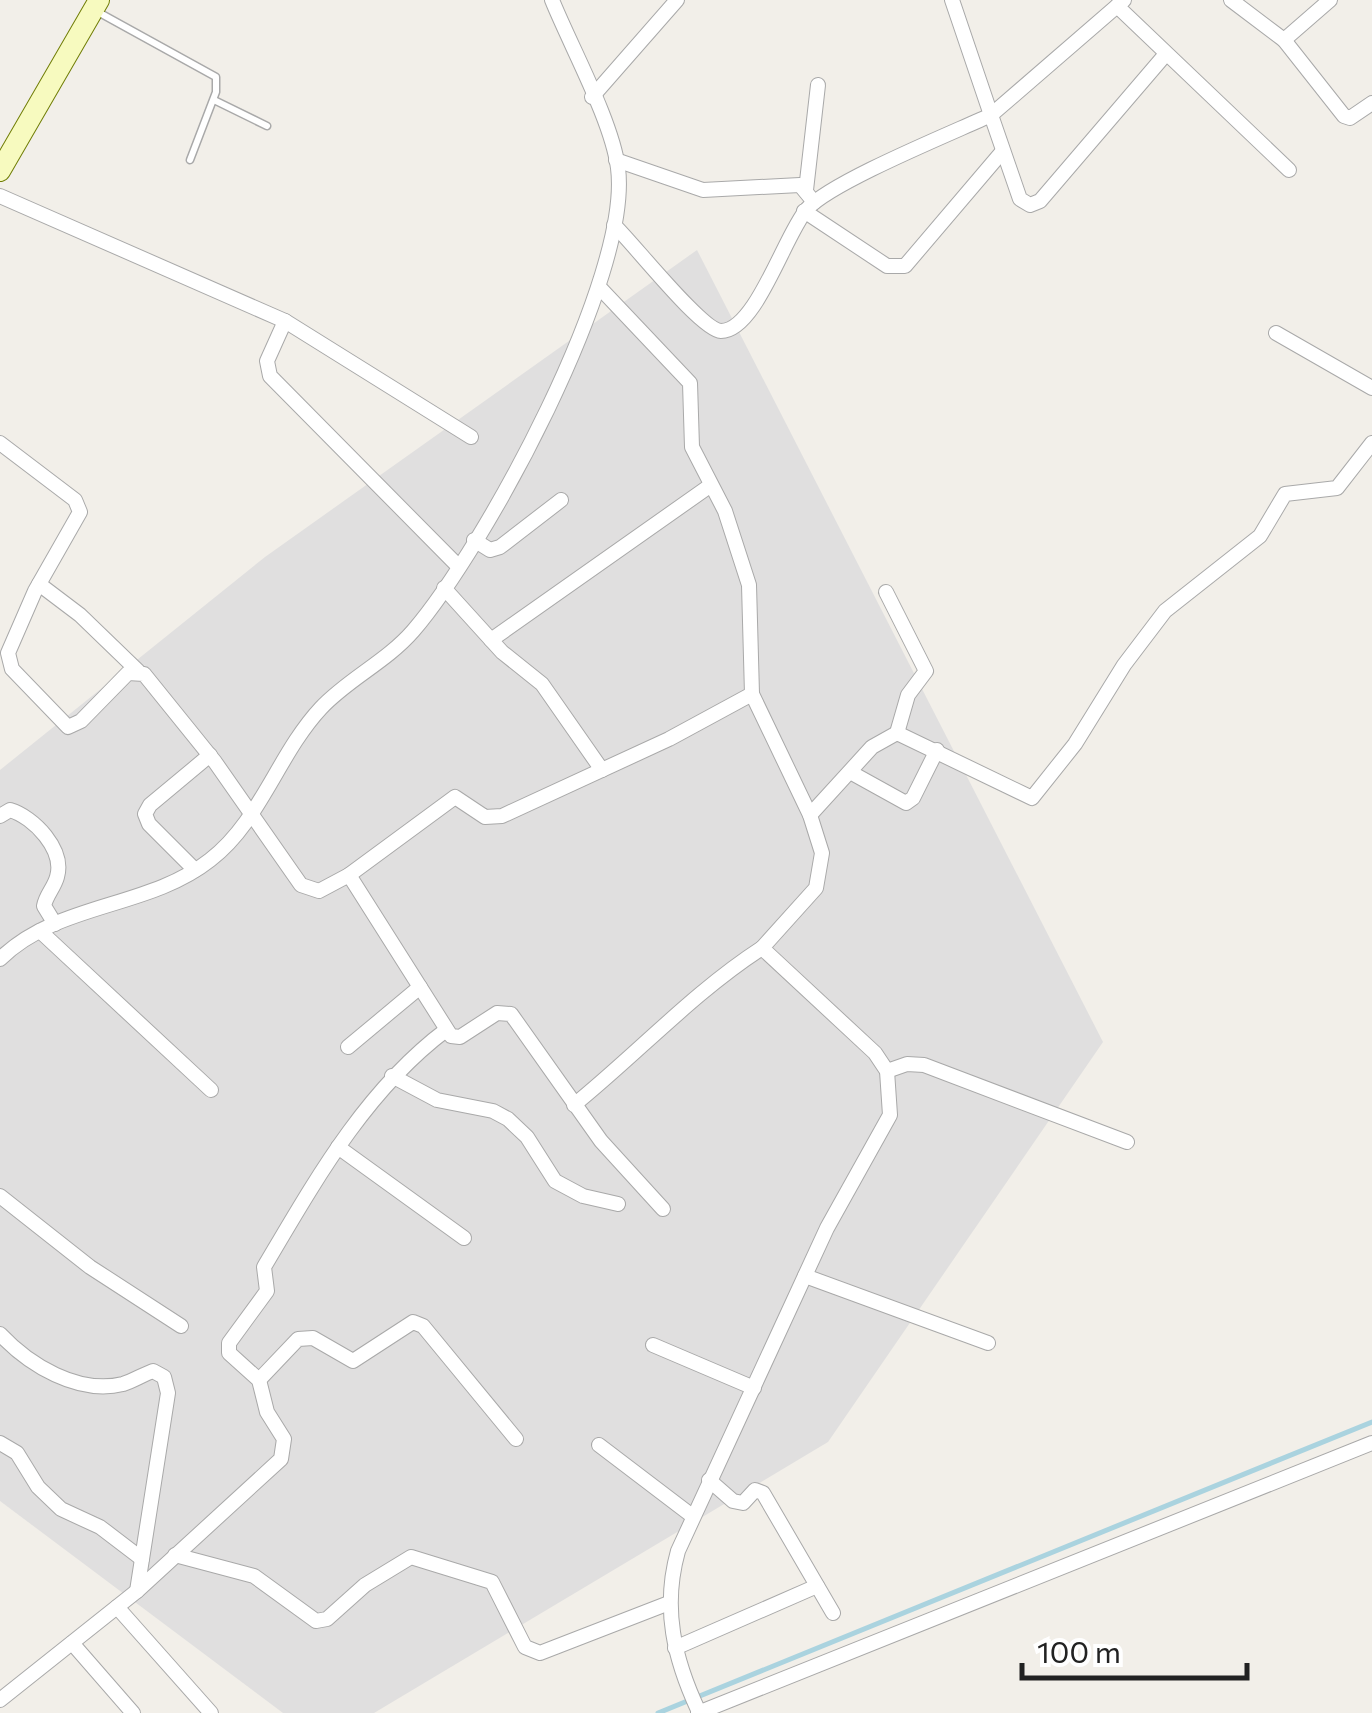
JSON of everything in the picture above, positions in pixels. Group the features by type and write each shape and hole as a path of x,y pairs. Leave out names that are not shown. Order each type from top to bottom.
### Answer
{"main road":[{"path":"0,171 96,5"}],"street":[{"path":"0,959 48,928 195,870 221,850 251,813 322,707 395,650 444,588 474,540 552,396 600,288 614,225 619,185 616,160 552,0"},
{"path":"592,97 677,0"},
{"path":"952,0 1020,199 1036,204 1166,55"},
{"path":"1231,0 1284,40 1344,116 1350,118 1372,103"},
{"path":"1284,40 1330,0"},
{"path":"808,201 991,114 1121,3 1166,55 1289,170"},
{"path":"614,225 649,259 701,323 720,331 731,329 752,309 808,201 818,85"},
{"path":"616,160 703,190 794,184 808,201 887,266 905,266 1002,152"},
{"path":"0,196 285,321 471,437"},
{"path":"574,1104 719,977 762,948 819,880 822,853 810,815 752,694 749,585 737,543 692,447 690,382 600,288"},
{"path":"285,321 268,361 270,376 457,565"},
{"path":"1276,333 1372,388"},
{"path":"897,733 1032,798 1165,611 1260,536 1285,494 1337,488 1372,443"},
{"path":"0,444 75,500 80,512 39,584 11,644 9,662 56,720 68,727 75,726 124,676 138,670"},
{"path":"491,640 712,486"},
{"path":"474,540 490,550 500,547 562,500"},
{"path":"39,584 80,615 138,670 210,755 305,889 319,892 455,798 493,818 602,770 752,694"},
{"path":"444,588 491,640 542,684 602,770"},
{"path":"810,815 872,747 897,733 905,703 924,675 926,666 886,592"},
{"path":"850,772 906,803 913,798 936,750"},
{"path":"195,870 149,824 146,814 150,805 210,755"},
{"path":"0,816 10,810 20,814 54,848 58,872 44,906 48,928 211,1090"},
{"path":"349,874 446,1030 460,1037 497,1013 511,1014 615,1159 662,1209"},
{"path":"762,948 833,1010 887,1070 890,1115 853,1177 805,1276 691,1515 674,1567 669,1603 675,1648 697,1707 1372,1443"},
{"path":"348,1047 420,987"},
{"path":"0,1700 137,1591 285,1452 284,1439 267,1412 259,1380 229,1353 228,1343 265,1294 264,1268 338,1147 392,1076 446,1030"},
{"path":"887,1070 906,1064 924,1066 1128,1142"},
{"path":"392,1076 437,1100 493,1111 508,1119 526,1137 555,1182 583,1196 618,1204"},
{"path":"338,1147 464,1238"},
{"path":"0,1196 90,1266 180,1326"},
{"path":"805,1276 988,1343"},
{"path":"259,1380 298,1339 313,1338 353,1361 413,1322 423,1326 516,1439"},
{"path":"0,1334 30,1362 55,1375 110,1386 153,1371 164,1378 168,1393 137,1591"},
{"path":"653,1345 754,1388"},
{"path":"0,1442 18,1454 38,1487 61,1509 100,1527 142,1559"},
{"path":"600,1445 691,1515"},
{"path":"709,1480 739,1503 752,1491 763,1493 833,1613"},
{"path":"175,1556 254,1576 316,1621 327,1619 403,1558 425,1558 450,1572 492,1582 524,1647 540,1652 669,1603"},
{"path":"675,1648 817,1586"},
{"path":"118,1607 211,1713"},
{"path":"72,1643 133,1713"}],"lane":[{"path":"96,5 211,71 218,84 190,160"},
{"path":"214,100 267,126"}],"shaded area":[{"path":"697,250 1103,1042 828,1442 374,1713 283,1713 0,1501 0,770 265,557"}],"waterway":[{"path":"658,1713 1372,1422"}]}
